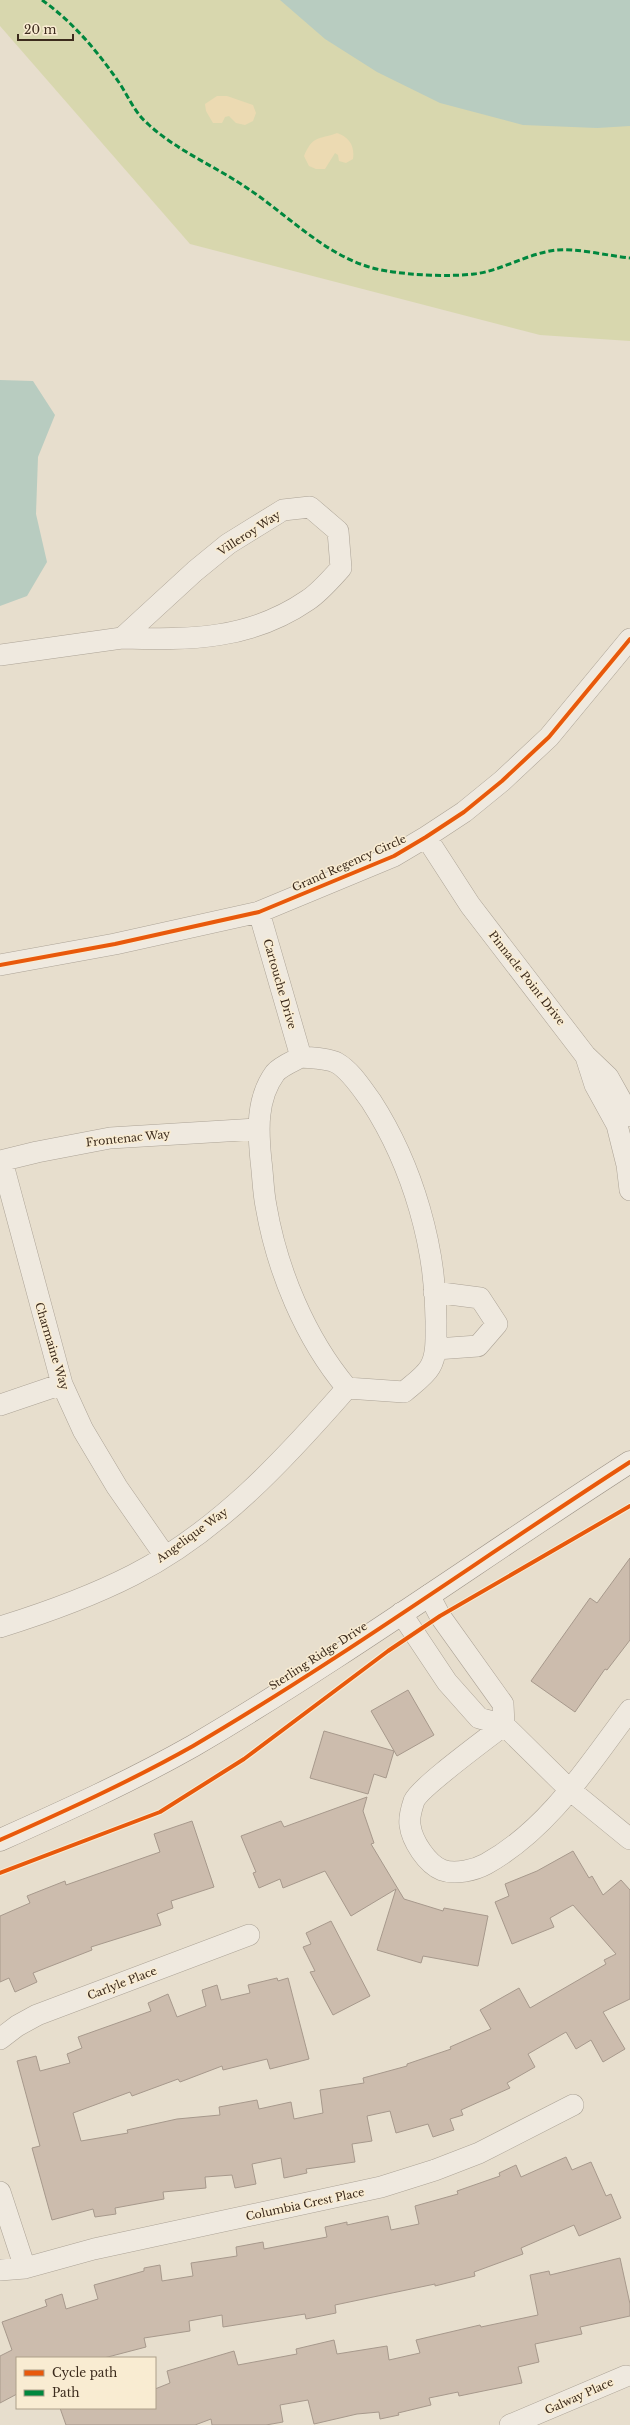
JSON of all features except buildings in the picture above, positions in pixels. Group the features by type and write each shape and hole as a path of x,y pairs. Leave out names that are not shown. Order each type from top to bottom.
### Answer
{"street":[{"name":"Villeroy Way","path":"0,655 122,638 202,638 241,632 266,622 309,600 341,568 338,531 310,507 283,510 228,544 195,571 122,638"},
{"name":"Grand Regency Circle","path":"0,965 115,944 259,912 394,856 464,812 502,781 549,737 630,639"},
{"name":"Pinnacle Point Drive","path":"426,837 470,905 585,1055 608,1077 630,1116"},
{"name":"Cartouche Drive","path":"259,912 301,1057"},
{"path":"585,1055 596,1085 617,1125 629,1164 630,1190"},
{"path":"301,1057 336,1063 361,1086 379,1114 397,1148 409,1178 428,1244 434,1292 436,1349 430,1368 404,1392 347,1388 333,1372 304,1320 278,1256 265,1204 258,1129 262,1098 276,1072 301,1057"},
{"name":"Frontenac Way","path":"1,1161 110,1138 258,1129"},
{"name":"Charmaine Way","path":"1,1161 62,1384 83,1430 117,1487 165,1556"},
{"path":"434,1292 480,1298 497,1324 478,1346 436,1349"},
{"path":"0,1405 62,1384"},
{"name":"Angelique Way","path":"0,1627 56,1610 133,1575 165,1556 241,1499 275,1468 347,1388"},
{"name":"Sterling Ridge Drive","path":"0,1840 75,1807 192,1746 304,1677 630,1462"},
{"path":"429,1595 440,1616 503,1704 504,1725"},
{"path":"401,1613 447,1682 479,1718 504,1725 570,1790 630,1839"},
{"path":"504,1725 436,1778 414,1800 410,1824 415,1841 430,1862 442,1870 460,1872 485,1864 529,1836 570,1790 630,1710"},
{"name":"Carlyle Place","path":"0,2039 17,2026 37,2015 250,1935"},
{"name":"Columbia Crest Place","path":"0,2270 25,2268 94,2248 381,2187 435,2170 479,2153 573,2105"},
{"path":"0,2192 25,2268"},
{"name":"Columbia Crest Place","path":"0,2285 25,2268"},
{"name":"Galway Place","path":"510,2425 626,2376"}],"green space":[{"path":"0,0 630,0 630,341 540,335 190,244 0,26"}],"sand":[{"path":"217,96 227,96 253,105 256,113 253,121 245,125 236,123 229,116 225,117 222,123 213,123 206,111 205,104"},
{"path":"337,133 345,137 352,146 353,159 346,163 339,161 338,155 335,153 325,169 316,169 309,166 304,156 313,141"}],"shaded area":[{"path":"280,0 630,0 630,126 597,128 523,125 440,103 377,72 325,39"},
{"path":"0,380 33,381 55,415 38,457 36,514 47,562 27,596 0,606"}],"marked path":[{"path":"42,0 64,18 85,39 112,72 139,115 159,134 247,188 330,249 348,259 387,271 418,274 464,275 484,272 536,255 557,250 583,251 630,258"}],"cycle path":[{"path":"0,965 115,944 259,912 394,856 464,812 502,781 549,737 630,639"},
{"path":"0,1840 73,1807 193,1746 304,1678 630,1462"},
{"path":"0,1873 160,1812 244,1759 388,1651 440,1616 630,1506"}]}
